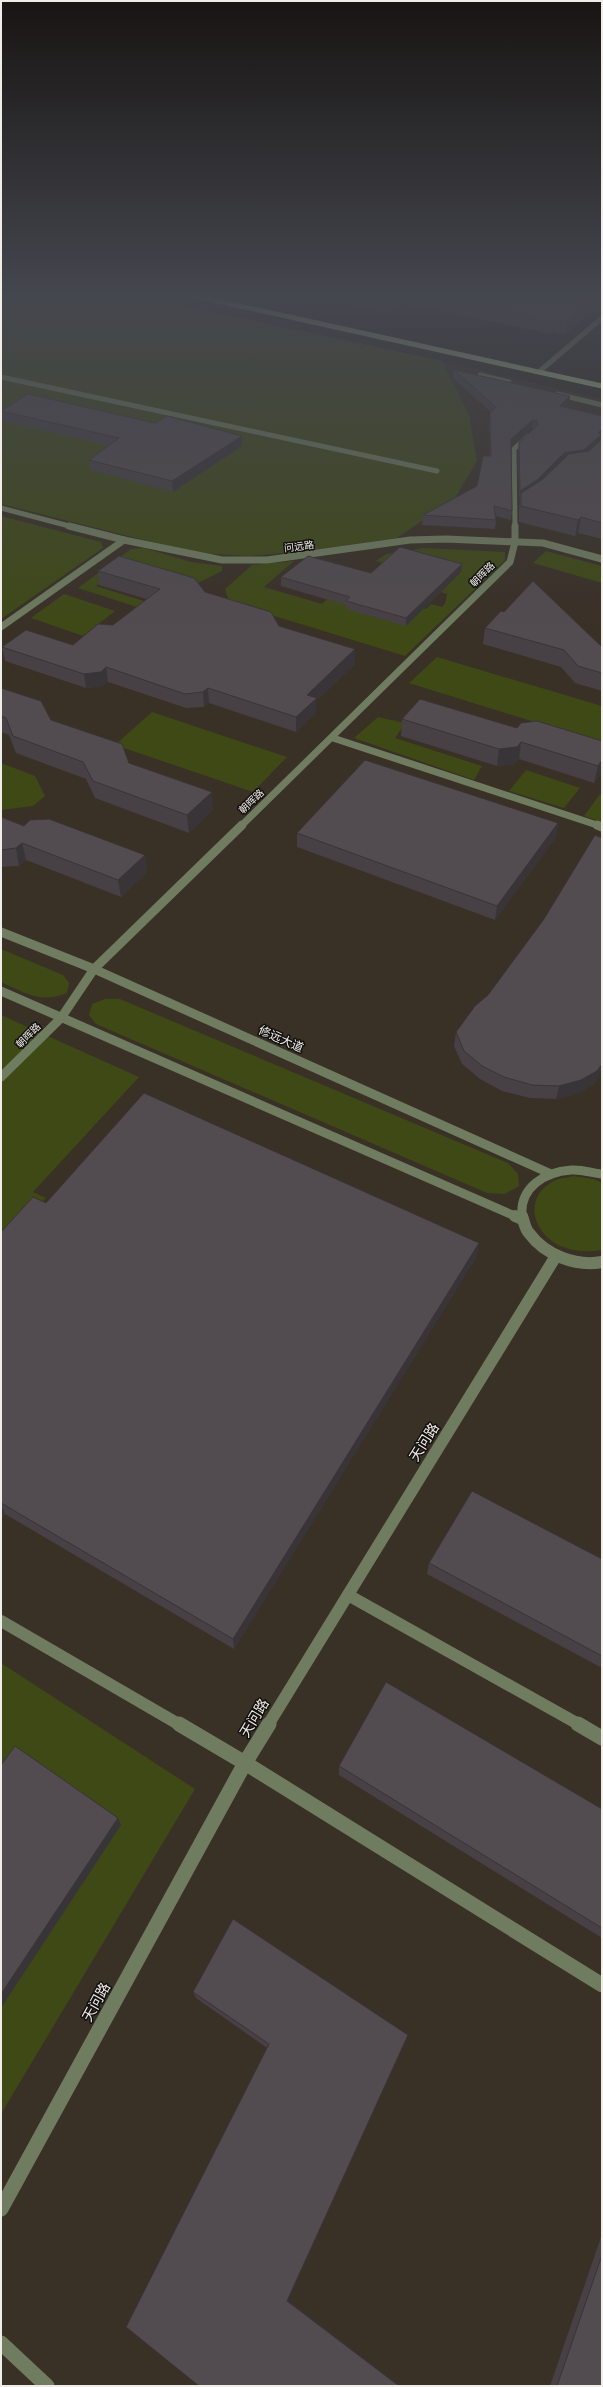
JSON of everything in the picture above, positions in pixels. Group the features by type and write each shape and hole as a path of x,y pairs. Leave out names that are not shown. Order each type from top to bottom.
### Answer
{"street":[{"path":"145,407 437,471"},
{"name":"朝晖路","path":"1,1077 61,1018 94,969 333,738 510,562 515,542 519,504 514,449 533,432"},
{"name":"问远路","path":"1,508 124,540 196,556 248,561 410,540 446,539 544,544 602,559"},
{"path":"1,627 124,540"},
{"path":"333,738 602,827"},
{"name":"修远大道","path":"1,932 94,969 549,1173"},
{"path":"1,992 522,1219"},
{"path":"601,1264 576,1262 556,1256 540,1246 529,1234 522,1219 521,1205 526,1192 535,1181 549,1173 567,1169 586,1170 602,1174"},
{"name":"天问路","path":"1,2209 245,1763 556,1256"},
{"path":"348,1595 602,1738"},
{"path":"1,1621 245,1763 602,1985"},
{"path":"1,2343 48,2386"}],"shaded area":[{"path":"1,407 602,407 602,2386 1,2386"}],"green space":[{"path":"1,407 465,407 469,415 477,461 455,498 397,538 305,551 248,556 196,553 1,504"},
{"path":"1,516 101,542 103,548 1,619"},
{"path":"144,548 191,562 222,566 222,571 190,587 121,568 96,586 160,606 140,608 78,588 131,549"},
{"path":"424,548 505,552 505,560 405,656 229,602 225,589 252,565 294,561 264,587 322,604 335,592 356,589 426,609 431,604 442,607 445,604 447,594 441,592 461,572 399,555 389,565 376,561 386,554"},
{"path":"546,551 602,566 602,583 533,563"},
{"path":"64,594 115,611 83,636 31,618"},
{"path":"437,657 602,706 602,743 409,683"},
{"path":"152,712 287,757 253,792 115,745"},
{"path":"378,717 405,723 395,738 482,766 474,780 354,738"},
{"path":"1,763 35,776 45,796 33,806 1,810"},
{"path":"526,770 580,788 564,808 509,791"},
{"path":"600,794 602,795 602,822 584,816"},
{"path":"1,949 63,975 69,983 67,993 49,997 33,996 1,982"},
{"path":"105,999 120,999 508,1163 518,1174 519,1186 505,1194 487,1193 96,1024 89,1015 92,1004"},
{"path":"1,1015 139,1077 33,1192 46,1198 1,1246"},
{"path":"573,1176 594,1179 602,1183 602,1250 582,1251 563,1247 553,1242 545,1235 535,1217 537,1198 543,1189 554,1181"},
{"path":"1,1663 195,1789 1,2114"}],"building":[{"path":"7,407 87,407 155,423 167,416 242,436 172,481 89,460 119,438 1,411"},
{"path":"496,407 566,407 602,416 602,429 598,433 602,434 584,450 564,453 537,480 520,491 519,442 538,425 537,421 533,420 511,439 512,511 494,506 496,520 423,515 477,486 483,456 491,456 490,413"},
{"path":"602,439 602,523 581,517 578,520 521,506 521,493 543,479 569,454 589,451"},
{"path":"400,547 462,564 406,618 346,601 350,597 281,577 308,556 371,573"},
{"path":"119,556 194,578 205,592 271,612 279,626 355,649 307,695 317,698 296,717 208,688 203,692 185,694 106,667 101,672 84,674 2,647 26,630 73,645 98,624 113,625 160,589 98,571"},
{"path":"533,581 602,647 602,673 578,666 564,650 485,628 501,611 504,612"},
{"path":"1,688 41,701 51,720 122,744 129,763 212,792 187,815 93,781 83,762 13,736 6,718 1,716"},
{"path":"420,699 517,728 521,723 537,721 602,741 602,760 598,766 521,742 517,747 499,749 402,719"},
{"path":"365,760 558,823 497,906 297,833"},
{"path":"1,817 24,826 30,820 49,819 145,855 118,880 22,843 16,848 1,850"},
{"path":"595,835 602,838 602,1064 597,1071 581,1080 559,1086 532,1085 504,1077 482,1066 464,1051 456,1032 475,1006 488,995 544,919"},
{"path":"144,1093 479,1243 233,1639 1,1503 1,1232 33,1197 46,1203"},
{"path":"472,1491 602,1559 602,1656 429,1563"},
{"path":"386,1682 602,1809 602,1928 339,1766"},
{"path":"15,1746 118,1818 1,1994 1,1765"},
{"path":"233,1919 408,2035 287,2301 399,2386 199,2386 126,2327 269,2044 193,1992"},
{"path":"602,2255 602,2386 557,2386"}]}
